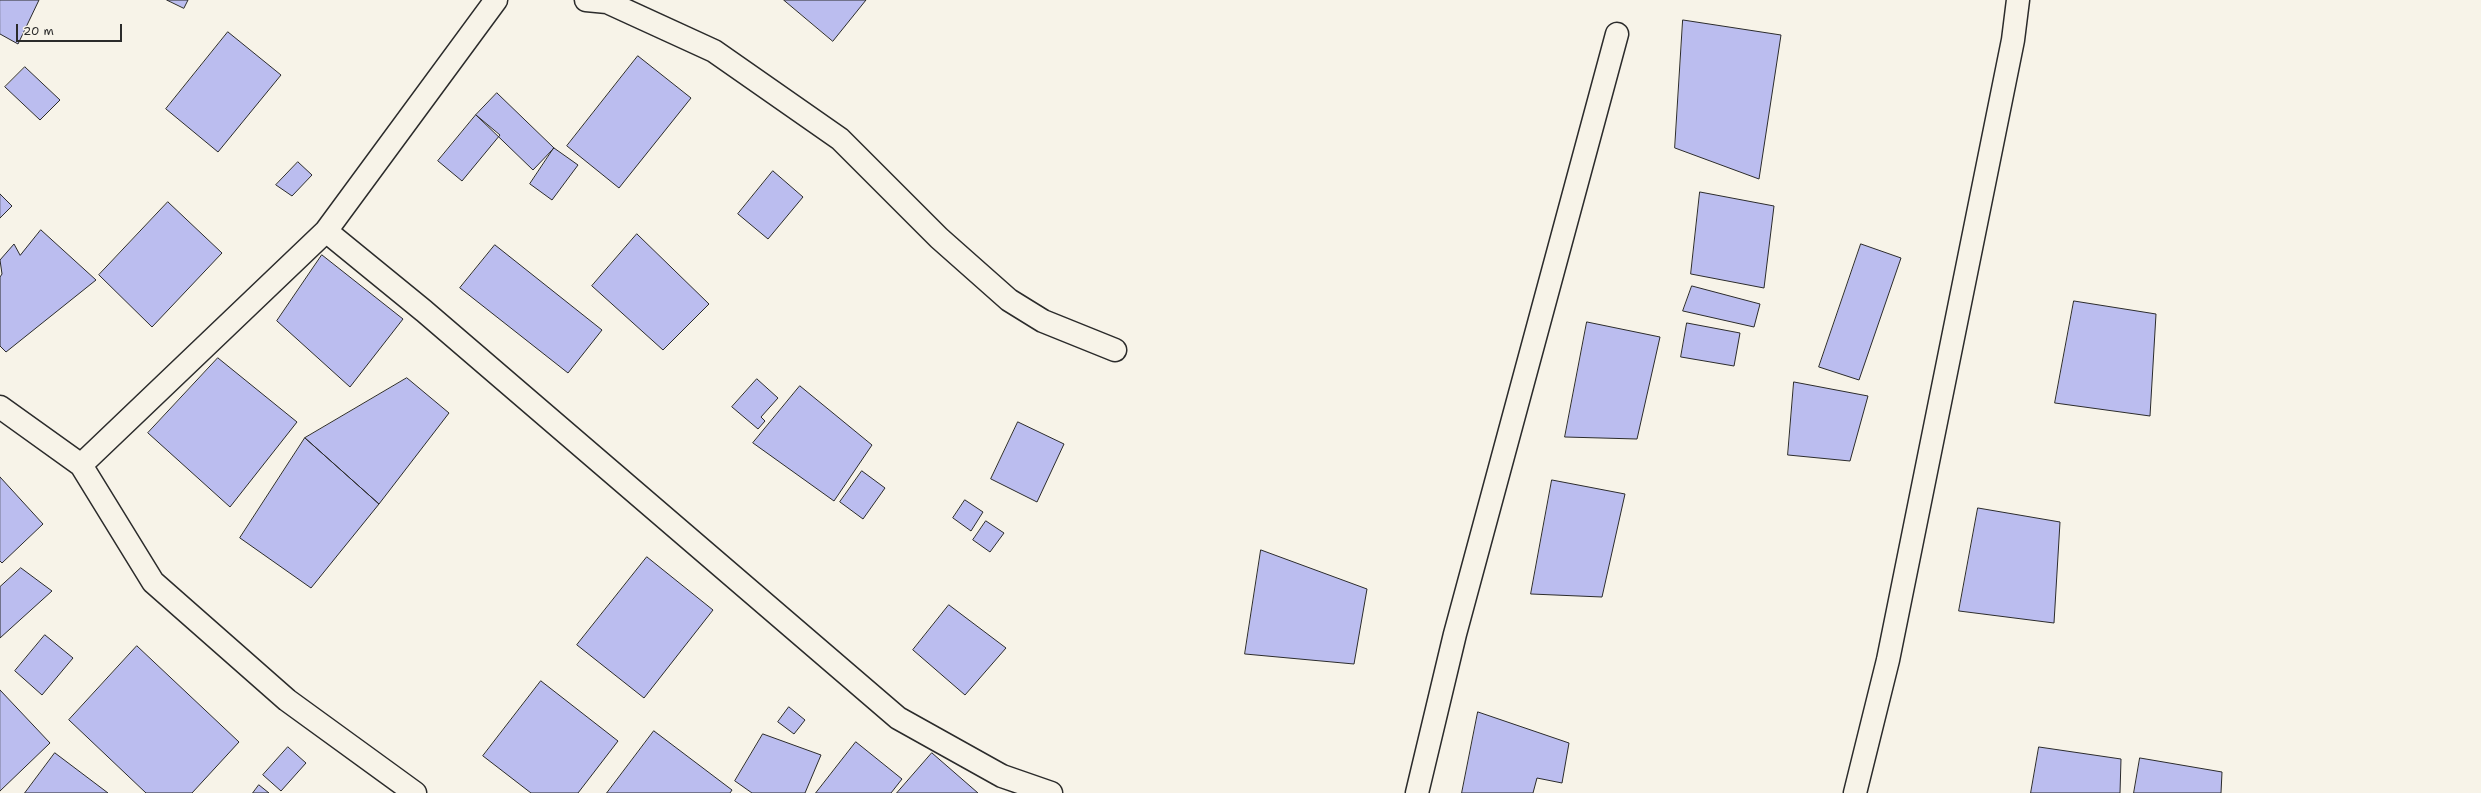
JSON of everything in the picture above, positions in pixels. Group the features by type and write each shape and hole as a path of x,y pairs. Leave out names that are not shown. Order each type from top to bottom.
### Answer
{"street":[{"path":"81,465 326,231 496,0"},
{"path":"586,0 607,2 714,51 840,139 939,238 1009,300 1044,321 1115,350"},
{"path":"1855,793 1890,652 2013,40 2018,0"},
{"path":"1417,793 1455,634 1616,34"},
{"path":"326,231 424,311 898,718 1002,776 1051,793"},
{"path":"0,407 81,465 153,582 287,700 415,793"}],"building":[{"path":"0,0 39,0 18,44 0,34"},
{"path":"167,0 188,0 184,8"},
{"path":"784,0 866,0 833,41"},
{"path":"1683,20 1781,35 1759,179 1675,148"},
{"path":"228,32 281,75 218,152 166,109"},
{"path":"638,56 691,98 619,188 567,146"},
{"path":"25,67 60,100 40,120 5,87"},
{"path":"497,93 554,148 533,170 476,115"},
{"path":"476,115 500,135 462,181 438,161"},
{"path":"554,148 578,165 552,200 530,184"},
{"path":"298,162 312,175 292,196 276,185"},
{"path":"773,171 803,197 768,239 738,214"},
{"path":"1700,192 1774,206 1764,288 1691,274"},
{"path":"0,194 12,206 0,218"},
{"path":"168,202 222,253 152,327 99,275"},
{"path":"41,230 96,280 6,352 0,346 0,277 2,274 0,260 14,244 20,255"},
{"path":"637,234 709,304 663,350 592,286"},
{"path":"1861,244 1901,258 1859,380 1819,367"},
{"path":"495,245 602,330 568,373 460,288"},
{"path":"322,255 403,319 350,387 277,321"},
{"path":"1692,286 1760,304 1754,327 1683,311"},
{"path":"2074,301 2156,314 2150,416 2055,403"},
{"path":"1587,322 1660,337 1637,439 1565,437"},
{"path":"1687,323 1740,333 1734,366 1681,357"},
{"path":"218,358 297,422 230,507 148,433"},
{"path":"407,378 449,413 379,504 305,438"},
{"path":"757,379 778,398 761,417 765,421 758,429 732,407"},
{"path":"1794,382 1868,396 1850,461 1788,455"},
{"path":"800,386 872,445 834,501 753,443"},
{"path":"1018,422 1064,444 1037,502 991,479"},
{"path":"305,438 379,504 311,588 240,538"},
{"path":"862,471 885,488 863,519 840,502"},
{"path":"0,477 43,524 2,563 0,561"},
{"path":"1552,480 1625,494 1602,597 1531,594"},
{"path":"965,500 983,512 971,531 953,518"},
{"path":"1978,508 2060,522 2054,623 1959,611"},
{"path":"986,521 1004,533 990,552 973,540"},
{"path":"1261,550 1367,589 1354,664 1245,654"},
{"path":"647,557 713,610 644,698 577,645"},
{"path":"21,568 52,591 0,638 0,587"},
{"path":"949,605 1006,648 965,695 913,650"},
{"path":"45,635 73,658 42,695 15,671"},
{"path":"137,646 239,742 192,793 146,793 69,720"},
{"path":"541,681 618,741 578,793 531,793 483,756"},
{"path":"0,690 50,743 0,791"},
{"path":"789,707 805,720 794,734 778,722"},
{"path":"1478,712 1569,743 1562,783 1537,778 1533,793 1462,793"},
{"path":"654,731 732,790 730,793 607,793"},
{"path":"763,734 821,755 805,793 752,793 735,781"},
{"path":"856,742 902,779 891,793 816,793"},
{"path":"288,747 306,763 281,791 263,775"},
{"path":"2039,747 2121,759 2120,793 2031,793"},
{"path":"55,753 108,793 25,793"},
{"path":"932,753 978,793 897,793"},
{"path":"2140,758 2222,772 2221,793 2134,793"},
{"path":"259,785 269,793 253,793"}]}
